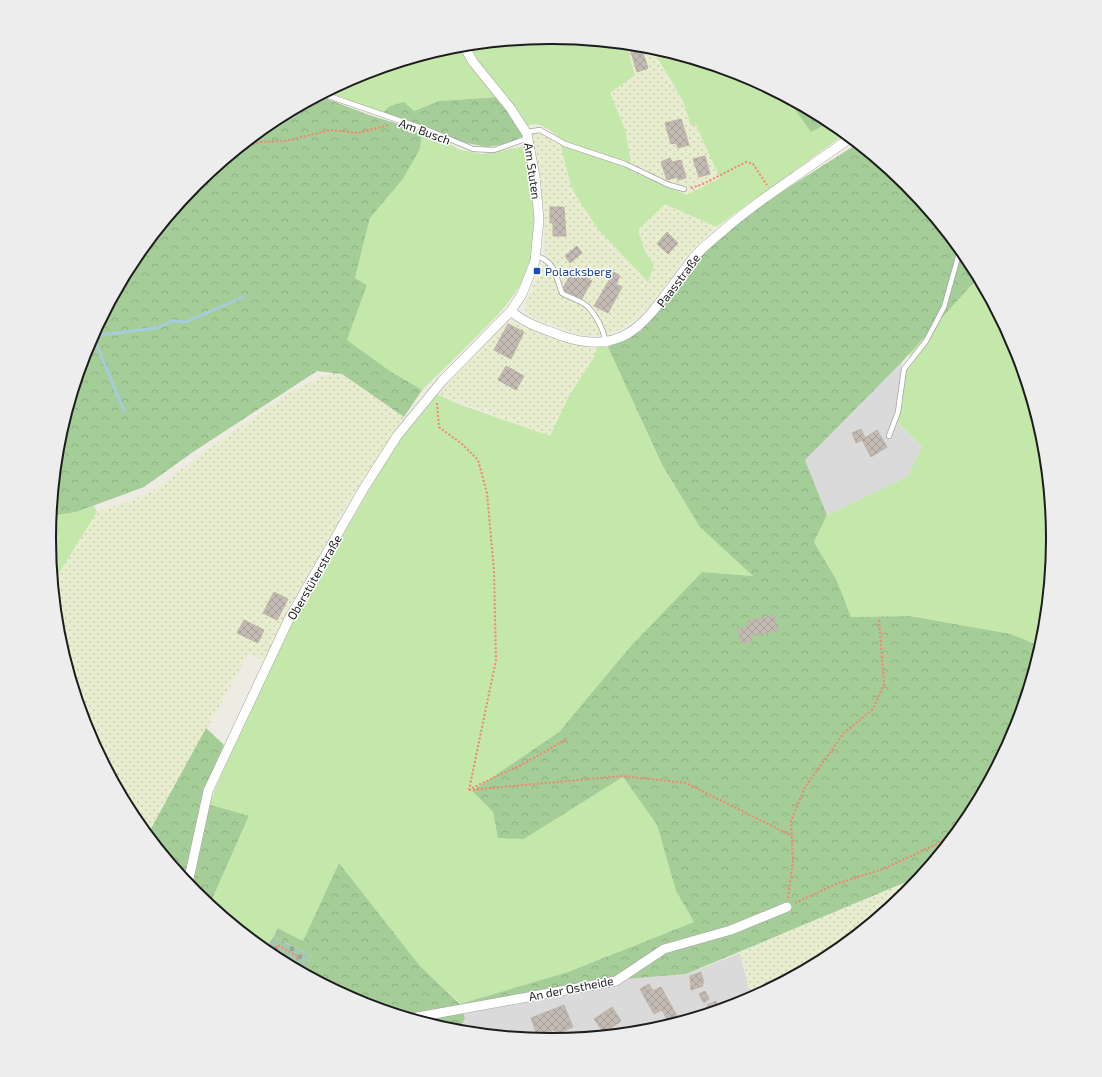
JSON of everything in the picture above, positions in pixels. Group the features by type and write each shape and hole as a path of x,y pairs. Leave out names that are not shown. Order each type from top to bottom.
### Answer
{"street":[{"name":"Am Stuten","path":"467,52 473,62 511,109 527,135 535,176 540,219 537,256 522,294 511,311"},
{"name":"Paasstraße","path":"511,311 520,319 532,325 579,342 606,342 630,332 642,323 656,309 696,254 720,233 846,141"},
{"name":"Oberstüterstraße","path":"190,876 208,791 289,619 372,475 397,436 434,390 480,341 511,311"},
{"name":"An der Ostheide","path":"423,1016 616,981 664,949 731,930 787,907"}],"lane":[{"name":"Am Busch","path":"330,96 433,132 473,149 494,150 527,135"},
{"path":"527,135 540,130 565,144 625,164 669,185 684,189"},
{"path":"537,256 549,262 555,272 562,293 586,305 593,313 603,329 606,342"},
{"path":"890,436 898,412 904,368 926,341 944,307 958,258"}],"path":[{"path":"252,144 261,142 285,142 331,130 365,132 402,122"},
{"path":"684,189 704,184 746,162 753,164 773,194"},
{"path":"434,390 439,427 462,444 478,460 487,492 494,563 496,660 469,790"},
{"path":"787,907 793,861 791,820 805,787 844,733 874,710 884,684 879,619"},
{"path":"469,790 527,762 568,738"},
{"path":"469,790 623,776 686,783 792,836"},
{"path":"787,907 836,884 883,869 943,840"},
{"path":"275,949 278,945 298,957 296,962"}],"shaded area":[{"path":"902,362 898,396 893,419 922,447 907,477 827,515 805,460"},
{"path":"740,953 749,991 710,1007 679,1016 616,1029 551,1033 486,1029 461,1024 465,1019 462,1008 624,979 687,974"}],"green space":[{"path":"519,45 583,45 628,50 635,75 610,93 626,132 631,164 570,144 546,128 536,124 527,127 472,51"},
{"path":"628,50 660,57 658,59 668,79 683,101 691,126 696,124 720,178 687,196 630,171 631,164 609,93 635,75"},
{"path":"465,52 498,97 439,101 414,111 383,113 334,94 392,70 423,61"},
{"path":"660,57 679,61 710,70 740,82 770,95 798,110 840,137 716,227 665,204 638,230 645,251 654,265 648,282 597,228 572,189 560,143 612,160 631,169 631,171 687,195 720,178 696,125 691,126 683,101 658,59"},
{"path":"498,97 513,117 523,136 505,144 487,147 462,142 435,130 383,113 390,106 404,102 414,111 439,101"},
{"path":"326,98 369,115 405,126 422,134 420,149 403,179 370,218 355,278 367,285 347,340 390,371 422,390 404,417 342,374 317,371 193,452 144,487 76,512 57,515 61,474 66,442 73,411 83,380 94,349 107,320 123,291 159,237 179,212 201,189 250,146 276,127"},
{"path":"793,108 823,125 811,132"},
{"path":"539,131 560,143 572,189 597,228 648,281 654,265 645,251 638,230 665,203 716,228 688,253 654,302 634,321 617,331 600,336 576,334 531,317 526,311 525,307 527,299 541,270 545,255 544,217 530,133"},
{"path":"427,133 461,150 482,154 526,146 534,200 535,228 532,255 528,268 516,292 491,322 422,390 390,371 347,340 367,285 355,278 370,218 403,179 420,149 422,134"},
{"path":"853,147 901,189 923,212 943,237 974,283 902,362 805,460 827,515 814,542 837,581 851,617 910,616 1011,634 1034,644 1029,666 1008,728 995,757 979,786 943,840 908,881 686,974 614,980 505,999 461,1004 465,1019 461,1024 423,1016 392,1007 332,982 305,968 311,955 273,937 278,928 303,941 339,863 420,966 460,1004 568,972 694,922 676,891 657,825 623,777 524,839 498,838 493,812 472,791 559,732 630,647 702,572 753,576 700,527 662,465 608,347 641,331 689,265 724,232 767,201"},
{"path":"974,283 995,320 1008,349 1029,411 1036,442 1041,474 1046,538 1041,603 1034,644 1011,634 910,616 851,617 837,581 814,542 827,515 907,477 922,447 897,422 910,353"},
{"path":"506,320 573,342 597,348 594,357 569,396 550,436 438,394 481,343"},
{"path":"597,347 608,347 662,466 700,526 753,576 702,572 630,647 559,732 472,791 493,812 498,837 524,839 623,777 657,825 676,891 694,922 568,972 461,1004 420,966 339,863 303,941 278,928 268,944 250,931 212,899 249,817 209,804 232,750 293,620 399,439 437,394 461,405 550,436 569,396 594,357"},
{"path":"332,373 339,373 404,417 337,520 341,523 291,608 264,661 249,653 151,829 123,786 107,757 94,728 73,666 66,635 58,574 97,512 148,494 198,456 283,397 305,384"},
{"path":"94,506 97,512 58,574 56,538 57,515 76,512"},
{"path":"206,728 224,745 201,802 249,816 212,898 179,865 151,829"},
{"path":"909,880 877,910 826,950 770,982 750,991 740,952"},
{"path":"273,937 311,955 305,968 268,944"}],"building":[{"path":"631,51 643,53 648,68 637,72"},
{"path":"681,119 689,145 678,148 676,143 671,144 665,123"},
{"path":"705,156 710,174 699,177 693,159"},
{"path":"670,158 672,162 681,160 686,178 678,180 677,177 667,180 661,162"},
{"path":"550,207 564,207 566,236 553,236 553,223 550,223"},
{"path":"667,232 678,243 668,254 657,244"},
{"path":"577,246 582,253 570,263 565,256"},
{"path":"573,270 592,281 581,300 562,290"},
{"path":"614,272 620,276 616,284 622,287 608,313 594,306"},
{"path":"508,324 524,332 511,359 494,350"},
{"path":"506,366 524,376 516,390 498,380"},
{"path":"861,429 865,438 877,430 887,447 871,457 862,440 856,443 852,433"},
{"path":"274,592 288,599 277,620 263,613"},
{"path":"774,616 777,631 751,636 752,641 741,643 738,629 749,626 748,621"},
{"path":"244,620 264,630 258,643 237,633"},
{"path":"701,972 704,983 702,983 703,986 691,990 690,976"},
{"path":"649,984 653,991 661,987 677,1016 667,1019 662,1010 654,1014 640,989"},
{"path":"705,991 709,999 704,1003 699,994"},
{"path":"716,1001 717,1004 708,1008 707,1005"},
{"path":"564,1005 573,1027 559,1033 555,1033 554,1030 547,1033 536,1033 531,1018"},
{"path":"612,1007 621,1021 609,1030 602,1030 594,1019"}],"waterway":[{"path":"100,335 157,328 172,321 186,322 243,297"},
{"path":"96,344 124,411"}],"place":[{"name":"Polacksberg","path":"537,271"}]}
